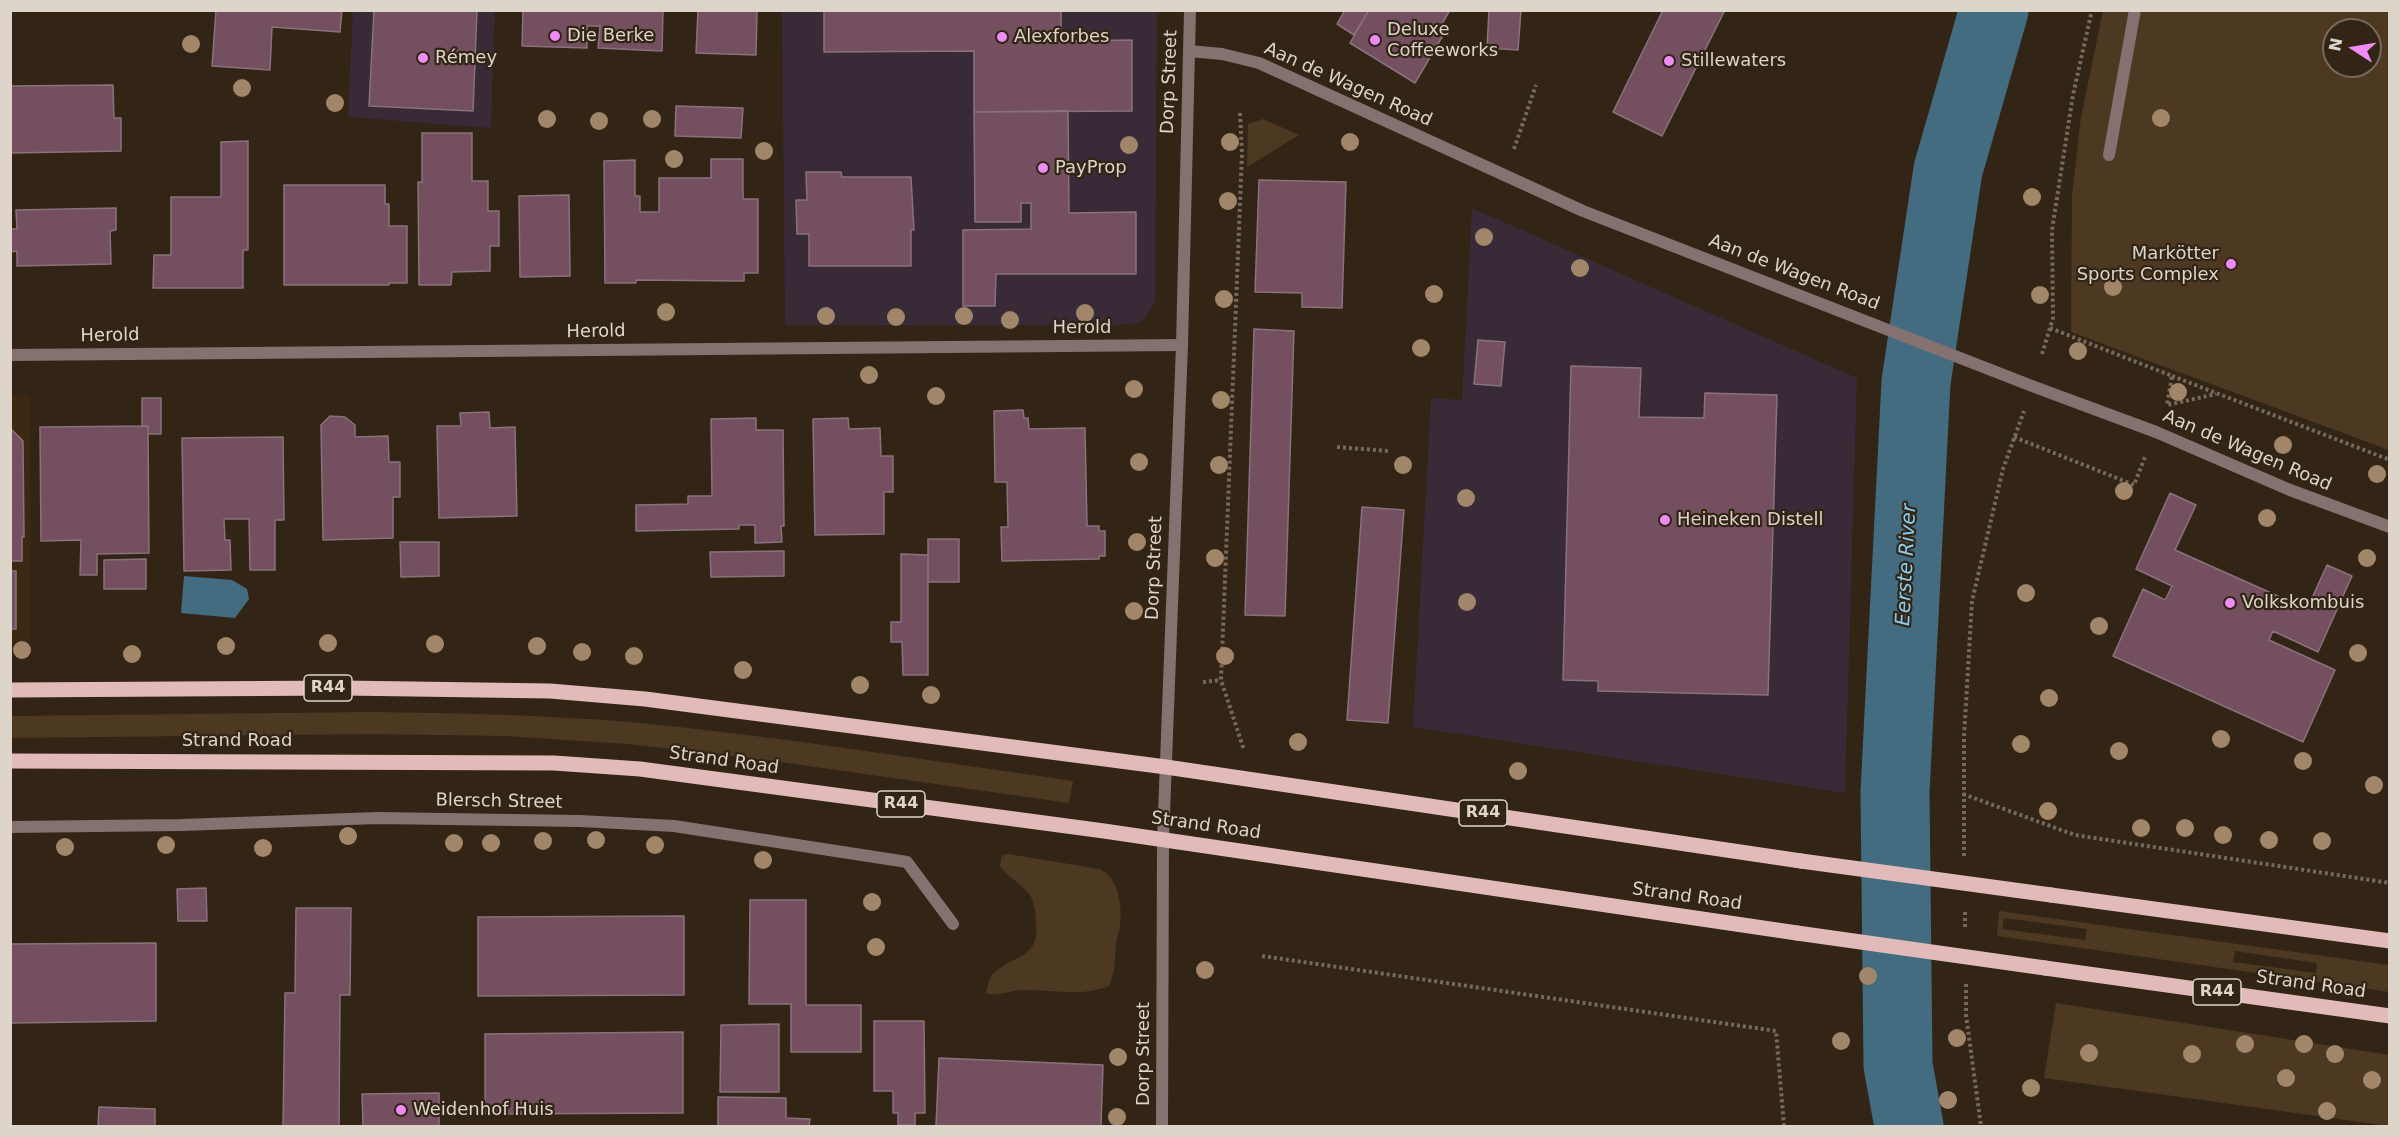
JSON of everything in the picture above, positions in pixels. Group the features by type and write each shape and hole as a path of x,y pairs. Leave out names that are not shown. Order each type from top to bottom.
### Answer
{"main road":[{"name":"R44","path":"10,690 343,688 550,691 645,699 1166,767 1801,861 2390,941"},
{"name":"Strand Road","path":"10,761 554,763 639,769 1163,840 1797,933 2390,1016"}],"street":[{"name":"Dorp Street","path":"1162,1126 1163,840 1182,345 1190,10"},
{"path":"2109,155 2135,10"},
{"name":"Aan de Wagen Road","path":"1189,51 1222,54 1259,63 1583,212 2156,432 2290,490 2390,527"},
{"name":"Herold","path":"10,355 1182,345"},
{"name":"Blersch Street","path":"10,826 182,825 378,818 580,821 674,826 907,862 953,924"}],"path":[{"path":"2042,354 2053,318 2052,230 2073,95 2092,10"},
{"path":"1514,149 1536,85"},
{"path":"1240,113 1242,153 1221,680 1244,752"},
{"path":"2050,328 2390,460"},
{"path":"2172,376 2167,405 2217,394"},
{"path":"2024,411 2003,469 1972,601 1963,794 2075,835 2390,883"},
{"path":"2014,437 2134,485 2145,456"},
{"path":"1337,447 1388,451"},
{"path":"1203,682 1221,680"},
{"path":"1262,956 1776,1031 1784,1126"}],"shaded area":[{"name":"Rémey","path":"353,11 495,11 491,128 348,117"},
{"path":"782,11 1157,11 1155,303 1144,319 1137,323 1116,325 785,325"},
{"name":"Markötter Sports Complex","path":"2103,11 2389,11 2389,450 2071,332 2072,196 2081,117"},
{"path":"1263,119 1299,135 1247,167 1248,124"},
{"path":"1472,208 1857,378 1845,793 1413,727 1431,398 1462,400"},
{"path":"10,396 30,396 31,641 11,641"},
{"path":"371,712 500,715 630,722 796,741 1073,781 1069,803 766,760 628,744 506,736 371,734 11,738 11,716"},
{"path":"1008,854 1100,869 1112,880 1120,902 1121,919 1114,971 1109,986 1078,992 1024,990 986,993 993,974 1025,954 1034,943 1036,934 1032,898 1000,866 1002,855"},
{"path":"1999,911 2389,965 2389,992 1997,936","holes":["2004,918 2087,929 2085,940 2002,929","2235,951 2317,963 2316,973 2233,962"]},
{"path":"2056,1003 2389,1055 2389,1126 2044,1078"}],"water":[{"path":"184,576 232,580 247,589 249,599 235,618 181,613"}],"building":[{"path":"216,10 342,10 340,32 272,27 270,70 212,66"},
{"name":"Rémey","path":"374,10 477,10 473,111 369,106"},
{"name":"Die Berke","path":"523,10 663,10 662,51 598,48 600,26 587,26 587,48 522,46"},
{"path":"698,10 757,10 756,55 696,53"},
{"path":"824,10 1061,10 1061,41 1132,40 1132,111 974,112 974,51 824,52"},
{"path":"1345,10 1369,10 1354,35 1337,24"},
{"path":"1369,10 1450,10 1439,29 1445,32 1415,83 1350,43"},
{"path":"1489,10 1521,10 1518,50 1487,48"},
{"name":"Stillewaters","path":"1663,10 1725,10 1662,136 1613,112"},
{"path":"113,85 114,118 121,118 121,151 10,153 10,86"},
{"path":"676,106 743,108 741,138 675,136"},
{"path":"1068,111 1069,213 1136,212 1136,274 996,274 995,306 963,306 963,230 1031,229 1031,203 1021,203 1021,222 975,222 974,112"},
{"path":"422,133 472,133 472,181 488,181 488,211 499,211 499,246 490,246 490,271 452,272 451,285 419,285 418,182 422,182"},
{"path":"248,141 248,250 243,250 243,288 153,288 154,255 171,255 171,197 221,197 221,142"},
{"path":"711,159 743,159 743,199 758,199 758,273 744,273 744,281 636,280 636,283 605,283 604,161 635,160 635,196 640,196 640,212 659,212 659,178 711,178"},
{"path":"806,172 841,172 842,177 911,177 914,230 911,230 911,266 809,266 809,234 797,234 796,200 807,200"},
{"path":"1259,180 1346,182 1342,308 1302,307 1302,293 1255,292"},
{"path":"284,185 385,185 385,204 389,204 389,226 407,226 407,283 284,285"},
{"path":"569,195 570,276 520,277 519,196"},
{"path":"116,208 116,230 110,231 111,264 17,266 17,251 10,252 10,229 17,229 16,210"},
{"path":"1254,329 1294,331 1285,616 1245,615"},
{"path":"1478,340 1505,342 1501,386 1474,384"},
{"path":"1571,366 1641,368 1639,417 1704,418 1705,393 1777,395 1768,695 1598,691 1598,681 1563,680"},
{"path":"142,398 161,398 161,434 148,434 148,426 142,426"},
{"path":"1023,410 1024,418 1028,418 1029,429 1085,428 1087,526 1099,526 1099,531 1105,531 1105,556 1099,556 1099,559 1002,561 1001,527 1008,527 1007,482 995,482 994,411"},
{"path":"489,412 490,428 515,427 517,516 439,518 437,426 461,426 460,413"},
{"path":"330,416 345,417 355,425 355,437 388,436 389,462 400,462 400,497 393,497 393,538 323,540 321,425"},
{"path":"756,418 756,430 783,430 784,526 781,526 782,542 755,543 755,525 739,525 739,529 636,531 636,505 688,504 688,496 712,496 711,419"},
{"path":"848,418 849,429 880,428 881,456 893,456 893,492 884,492 884,534 815,535 813,419"},
{"path":"148,426 149,553 97,554 97,575 80,575 81,540 41,541 40,427"},
{"path":"10,428 23,441 22,561 10,561"},
{"path":"283,437 284,520 275,520 275,570 250,570 249,519 224,519 225,540 230,540 231,570 184,571 182,438"},
{"path":"2170,493 2196,505 2175,550 2307,609 2327,565 2352,576 2318,652 2273,631 2269,640 2335,670 2303,742 2113,656 2143,589 2165,600 2172,586 2136,569"},
{"path":"1362,507 1404,510 1388,723 1347,720"},
{"path":"928,539 959,539 959,582 928,582"},
{"path":"400,542 439,542 439,576 401,577"},
{"path":"784,551 784,576 711,577 710,552"},
{"path":"901,554 928,555 928,675 903,675 902,642 891,642 891,622 901,622"},
{"path":"146,559 146,589 104,589 104,560"},
{"path":"10,571 16,571 16,629 10,629"},
{"path":"206,888 207,921 178,921 177,889"},
{"path":"750,900 806,900 806,1005 861,1005 861,1052 791,1052 791,1004 749,1004"},
{"path":"296,908 351,908 350,995 340,995 339,1126 283,1126 285,993 295,993"},
{"path":"684,916 684,995 478,996 478,917"},
{"path":"156,943 156,1021 10,1023 10,944"},
{"path":"874,1021 924,1021 925,1113 915,1113 915,1125 898,1125 898,1113 893,1113 893,1091 874,1091"},
{"path":"779,1024 779,1092 720,1092 721,1025"},
{"path":"683,1032 683,1113 485,1114 485,1034"},
{"path":"939,1058 1103,1065 1101,1126 936,1126"},
{"name":"Weidenhof Huis","path":"439,1093 439,1126 363,1126 362,1094"},
{"path":"718,1097 786,1098 786,1118 810,1119 809,1126 718,1126"},
{"path":"99,1107 155,1109 155,1126 98,1126"}],"waterway":[{"name":"Eerste River","path":"1909,1126 1898,1065 1895,792 1916,382 1948,170 1994,10"}],"place":[{"name":"Die Berke","path":"555,36"},
{"name":"Alexforbes","path":"1002,37"},
{"name":"Deluxe Coffeeworks","path":"1375,40"},
{"name":"Rémey","path":"423,58"},
{"name":"Stillewaters","path":"1669,61"},
{"name":"PayProp","path":"1043,168"},
{"name":"Markötter Sports Complex","path":"2231,264"},
{"name":"Heineken Distell","path":"1665,520"},
{"name":"Volkskombuis","path":"2230,603"},
{"name":"Weidenhof Huis","path":"401,1110"}]}
